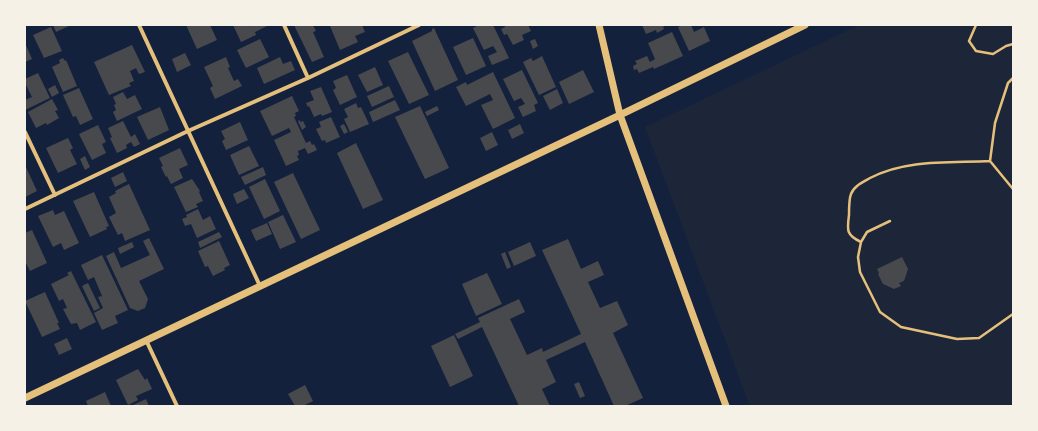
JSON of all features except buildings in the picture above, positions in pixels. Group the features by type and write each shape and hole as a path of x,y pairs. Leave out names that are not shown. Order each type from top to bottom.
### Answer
{"street":[{"path":"139,25 260,286"},
{"path":"284,25 308,78"},
{"path":"25,209 188,131 308,78 419,25"},
{"path":"598,25 620,115 726,406"},
{"path":"25,398 620,115 805,25"},
{"path":"25,132 55,195"},
{"path":"146,340 177,406"}],"path":[{"path":"976,25 969,42 976,51 993,54 1006,46 1013,44"},
{"path":"1013,78 1008,83 995,123 990,161 1013,189"},
{"path":"861,242 852,238 847,230 851,194 860,183 881,172 907,166 933,163 990,161"},
{"path":"890,221 867,232 861,242 858,257 860,272 880,312 901,328 957,339 980,338 1013,314"}],"shaded area":[{"path":"859,25 1013,25 1013,406 750,406 645,127"}]}
